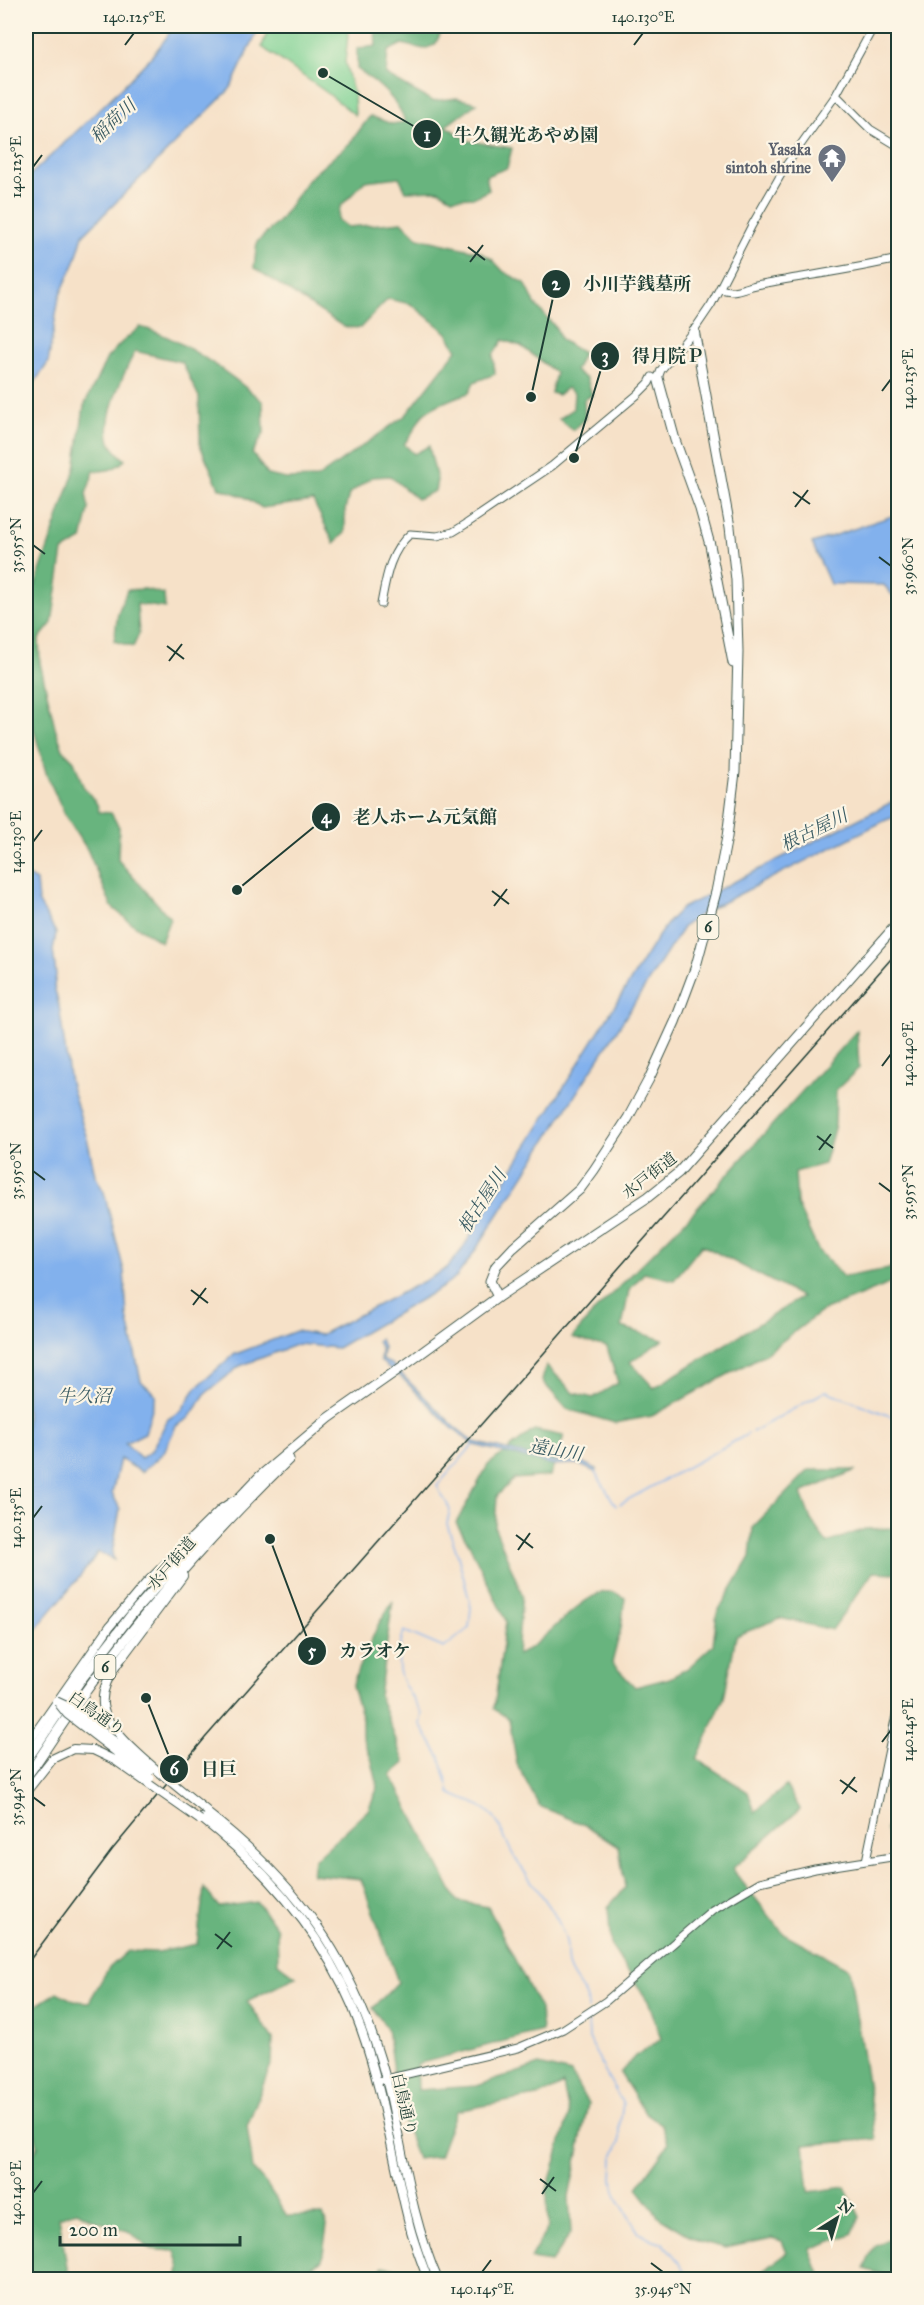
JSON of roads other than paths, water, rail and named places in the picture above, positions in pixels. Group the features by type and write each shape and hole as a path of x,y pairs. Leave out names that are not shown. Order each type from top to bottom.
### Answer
{"highway":[{"path":"694,330 734,552 738,652 736,677"},
{"path":"655,377 710,545 736,677"},
{"name":"6","path":"498,1297 490,1281 496,1266 526,1235 580,1189 616,1137 663,1051 687,990 705,939 727,837 735,772 736,677"},
{"name":"水戸街道","path":"26,1761 80,1681 132,1614 237,1498 329,1418 498,1297 648,1197 678,1173 898,923"},
{"name":"水戸街道","path":"26,1778 84,1694 134,1629 191,1562 244,1503 301,1447 366,1392"}],"main road":[{"path":"26,1746 110,1626 146,1583 221,1509 237,1498"},
{"path":"191,1562 108,1677 103,1694 104,1712 107,1719 123,1740 203,1815"},
{"name":"白鳥通り","path":"56,1701 70,1708 271,1868 306,1908 324,1934 362,2005 381,2058 417,2220 438,2280"},
{"path":"26,1792 52,1759 72,1749 93,1750 116,1761 203,1815"},
{"name":"白鳥通り","path":"219,1827 285,1896 331,1963 361,2027 377,2082 408,2222 428,2280"}],"street":[{"path":"381,604 393,556 402,541 410,534 436,536 453,532 508,497 552,466 637,395 661,370 694,330 720,289 752,225 787,164 836,95 874,26"},
{"path":"836,95 870,129 898,146"},
{"path":"720,289 740,291 753,286 801,279 898,259"},
{"path":"866,1861 898,1705"},
{"path":"377,2082 536,2042 577,2021 606,2001 712,1910 760,1882 815,1869 898,1857"}],"water":[{"name":"稲荷川","path":"173,26 260,26 230,89 83,235 75,262 59,297 48,363 26,395 26,179 129,80 159,47"},
{"path":"898,514 898,602 884,585 830,584 812,543"},
{"name":"牛久沼","path":"898,799 898,816 704,912 684,926 457,1276 441,1288 337,1348 298,1344 240,1366 205,1394 189,1418 176,1426 164,1452 142,1472 120,1459 112,1493 120,1509 112,1554 114,1560 98,1552 26,1643 26,875 36,881 38,901 56,933 53,950 56,975 54,986 70,1083 88,1142 95,1175 104,1192 124,1271 127,1316 141,1381 156,1395 145,1433 125,1443 141,1458 151,1451 168,1419 181,1411 196,1388 233,1355 296,1331 320,1335 447,1268 461,1251 659,935 682,908"},
{"path":"380,1339 383,1347 382,1360 391,1364 454,1426 474,1442 554,1462 579,1461 597,1469 595,1472 578,1464 553,1465 474,1445 452,1428 402,1378 380,1361 381,1349 377,1341"}],"waterway":[{"name":"遠山川","path":"752,1432 826,1391 898,1419"},
{"name":"遠山川","path":"620,1504 748,1434"},
{"path":"448,1785 440,1757 420,1724 422,1713 403,1683 399,1657 404,1631 444,1648 469,1628 471,1607 447,1524 450,1509 437,1486 473,1445"},
{"name":"遠山川","path":"594,1470 616,1506"},
{"path":"449,1789 450,1793 487,1810 499,1824 515,1858 557,1918 566,1941 569,1968 584,1993 588,2009"},
{"path":"588,2017 589,2038 623,2104 620,2142 613,2157 612,2181 618,2199 639,2233 653,2241 663,2243 680,2263 689,2280"}],"railway":[{"path":"26,1965 112,1850 205,1738 898,951"}],"place":[{"name":"牛久観光あやめ園","path":"323,73"},
{"name":"Yasaka sintoh shrine","path":"832,184"},
{"name":"小川芋銭墓所","path":"531,397"},
{"name":"得月院Ｐ","path":"574,458"},
{"name":"老人ホーム元気館","path":"237,890"},
{"name":"カラオケ","path":"270,1539"},
{"name":"日巨","path":"146,1698"}],"water label":[{"name":"根古屋川","path":"814,830"},
{"name":"根古屋川","path":"482,1201"}]}
